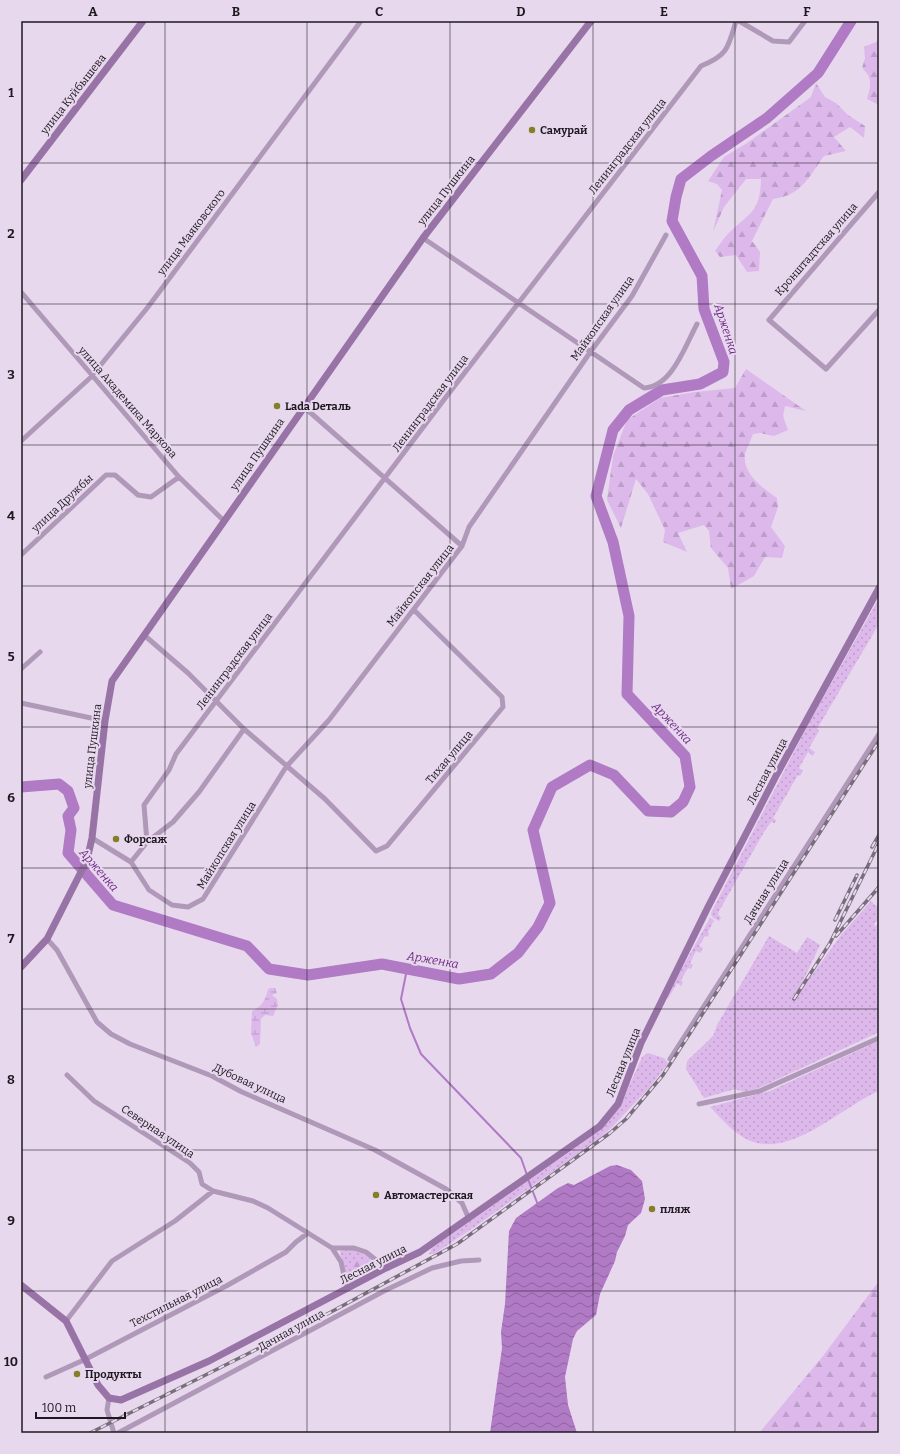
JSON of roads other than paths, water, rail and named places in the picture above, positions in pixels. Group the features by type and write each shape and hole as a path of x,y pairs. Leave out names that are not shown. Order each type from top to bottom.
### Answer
{"street":[{"name":"улица Куйбышева","path":"21,180 143,21"},
{"name":"улица Маяковского","path":"21,442 92,376 148,306 361,21"},
{"name":"улица Пушкина","path":"21,967 47,939 87,860 92,838 104,721 112,681 423,238 591,21"},
{"path":"737,21 773,41 789,42 805,21"},
{"name":"Ленинградская улица","path":"148,842 144,805 170,770 176,754 518,303 701,66 716,60 724,54 737,21"},
{"name":"Кронштадтская улица","path":"879,192 804,277 769,320 826,369 879,310"},
{"name":"Майкопская улица","path":"132,862 148,890 172,905 188,907 203,899 286,767 329,720 462,546 469,527 591,351 632,296 666,235"},
{"path":"423,238 644,388 653,388 669,375 697,324"},
{"name":"улица Академика Маркова","path":"21,292 179,477 224,521"},
{"path":"304,407 384,479 462,546"},
{"name":"улица Дружбы","path":"21,555 106,475 115,475 138,495 151,497 179,477"},
{"name":"Лесная улица","path":"109,1398 122,1400 133,1396 209,1361 386,1268 420,1252 600,1126 618,1104 641,1043 708,908 777,774 879,588"},
{"name":"Тихая улица","path":"286,767 325,799 376,851 387,846 503,707 502,698 414,610"},
{"path":"144,635 286,767"},
{"path":"21,669 40,652"},
{"path":"21,703 104,721"},
{"path":"92,838 132,862 148,842 173,822 199,792 244,729"},
{"name":"Дачная улица","path":"670,1059 879,734"},
{"name":"Дубовая улица","path":"47,939 57,950 97,1022 112,1034 130,1044 179,1062 242,1092 375,1150 446,1189 462,1203 469,1219"},
{"path":"699,1104 760,1091 879,1038"},
{"name":"Северная улица","path":"67,1075 94,1101 190,1163 199,1172 202,1184 213,1191"},
{"path":"66,1321 112,1261 175,1222 213,1191 253,1201 308,1232 332,1248 342,1262 347,1289"},
{"name":"Техстильная улица","path":"46,1377 86,1359 280,1256 308,1232"},
{"path":"332,1248 354,1248 361,1250 386,1268"},
{"name":"Дачная улица","path":"118,1433 384,1291 432,1268 461,1261 479,1260"},
{"path":"21,1285 66,1321 98,1385 109,1398 107,1410 114,1433"}],"water":[{"path":"617,1165 631,1170 642,1181 645,1199 641,1213 628,1225 615,1261 600,1294 596,1315 577,1331 573,1339 565,1377 568,1405 577,1433 490,1433 502,1348 501,1332 505,1304 509,1231 516,1218 558,1188 568,1183 574,1185 610,1166"}],"waterway":[{"name":"Арженка","path":"21,787 59,784 68,791 74,808 68,816 71,830 68,853 113,905 247,946 269,969 308,975 382,964 459,979 491,974 518,953 538,927 550,903 533,830 552,787 590,765 614,775 648,811 671,812 683,802 690,787 685,756 627,694 629,616 613,542 596,496 613,430 629,410 662,390 700,384 723,372 724,362 704,309 702,276 672,221 681,179 711,156 767,118 818,73 851,21"},
{"path":"407,969 401,999 410,1028 421,1054 521,1158 527,1175"},
{"path":"528,1179 538,1205"}],"railway":[{"path":"90,1433 331,1312 457,1244 610,1133 626,1119 663,1075 879,741"},
{"path":"872,847 879,835"},
{"path":"794,999 830,943 879,843"},
{"path":"835,920 857,875"},
{"path":"836,936 879,887"}],"place":[{"name":"Самурай","path":"532,130"},
{"name":"Lada Dеталь","path":"277,406"},
{"name":"Форсаж","path":"116,839"},
{"name":"Автомастерская","path":"376,1195"},
{"name":"пляж","path":"652,1209"},
{"name":"Продукты","path":"77,1374"}]}
